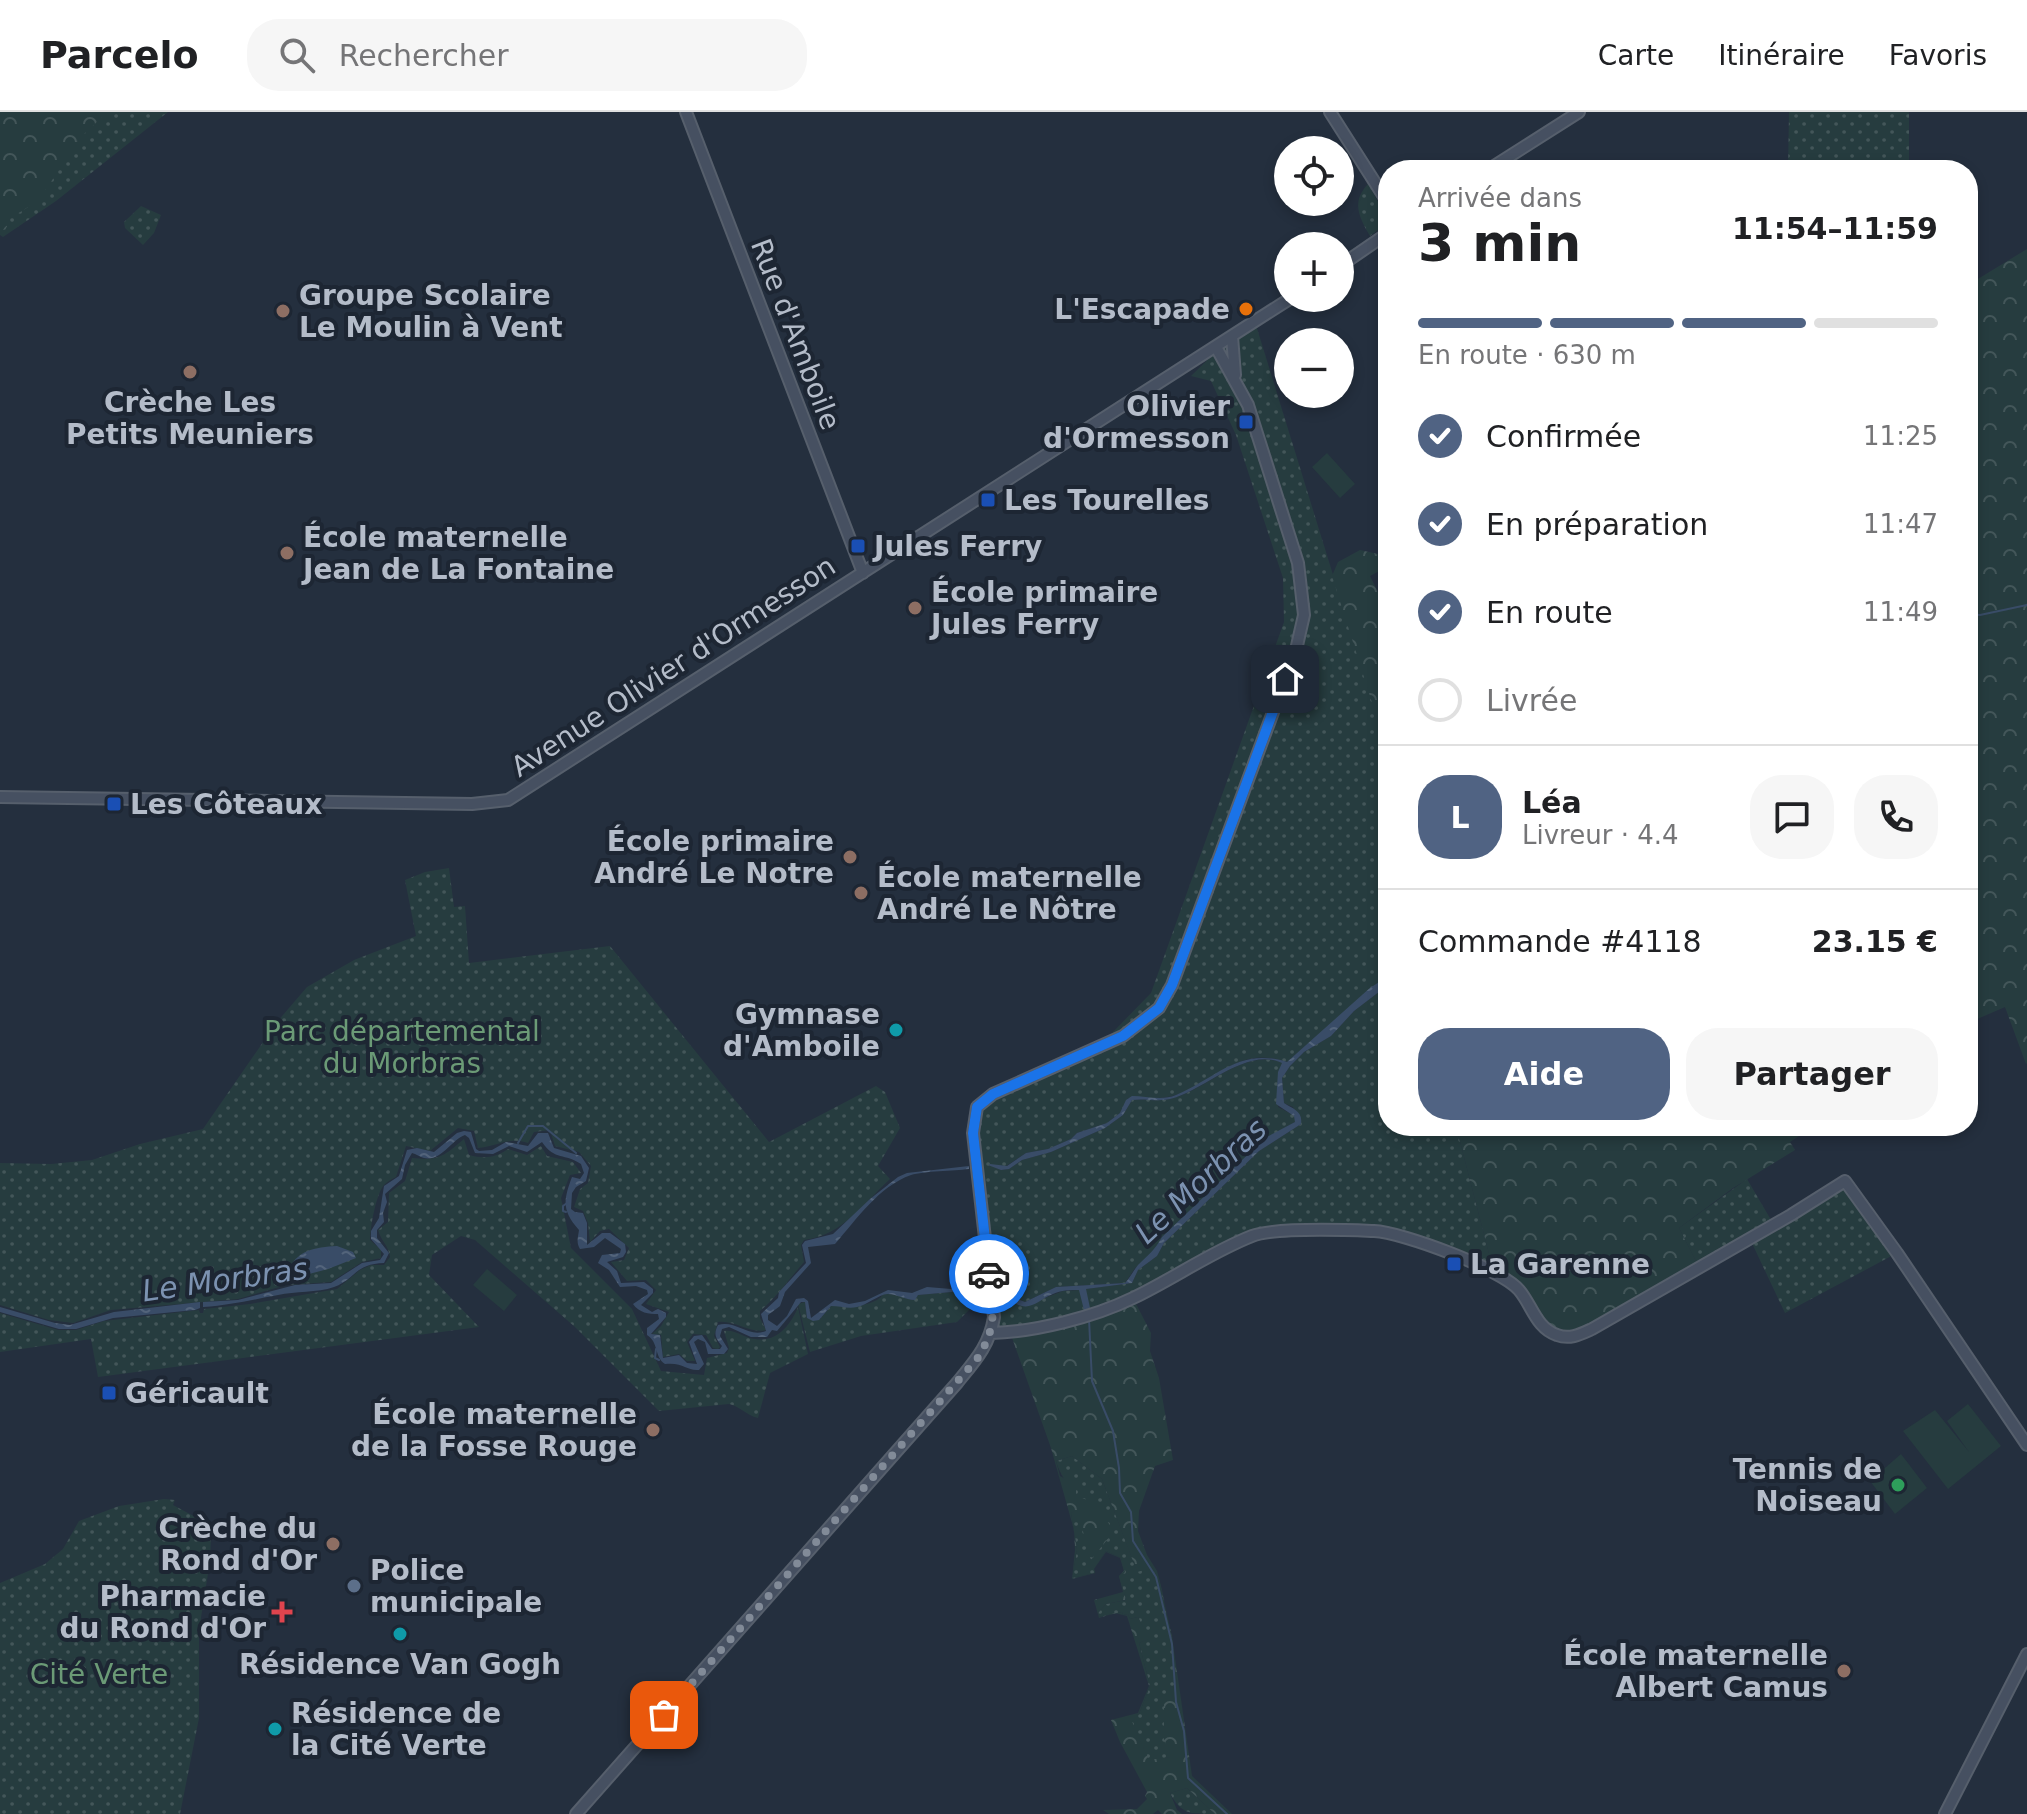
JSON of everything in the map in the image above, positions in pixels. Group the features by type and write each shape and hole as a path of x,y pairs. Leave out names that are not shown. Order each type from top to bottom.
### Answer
{"street":[{"name":"Rue d'Amboile","path":"686,112 863,573"},
{"path":"1330,112 1378,187"},
{"path":"1504,160 1579,112"},
{"path":"1354,256 1378,240"},
{"name":"Avenue Olivier d'Ormesson","path":"0,797 472,804 508,800 1274,309"},
{"path":"1232,336 1235,377"},
{"path":"576,1814 957,1383 977,1359 992,1333 994,1317 974,1148 973,1119 977,1107 1018,1083 1123,1036 1159,1008 1172,985 1296,650 1304,615 1298,563 1248,405 1216,347"},
{"path":"1199,357 1219,364 1235,377"},
{"path":"992,1333 1026,1330 1114,1306 1253,1236 1280,1232 1374,1231 1421,1242 1504,1277 1519,1289 1548,1331 1568,1338 1592,1329 1845,1181 2027,1445"},
{"path":"1945,1814 2027,1654"}],"green space":[{"path":"0,112 168,112 56,201 3,237 0,235"},
{"path":"0,112 107,112 76,143 38,199 6,218 7,227 1,231"},
{"path":"1789,112 1909,112 1909,160 1788,160"},
{"path":"1368,184 1378,202 1378,230 1370,236 1358,210"},
{"path":"141,206 161,215 154,233 143,245 125,228 124,222"},
{"path":"2027,249 2026,1064 2005,1007 1978,1019 1978,279"},
{"path":"1255,322 1274,384 1274,408 1282,408 1378,721 1378,984 1287,1062 1254,1058 1172,1096 1128,1098 1120,1113 1107,1123 1077,1133 1048,1149 1026,1153 1006,1166 993,1166 1001,1170 1009,1169 1022,1160 1051,1152 1105,1128 1123,1115 1132,1100 1170,1099 1254,1061 1283,1063 1278,1107 1295,1116 1295,1122 1265,1139 1162,1237 1155,1252 1135,1268 1125,1283 1056,1287 1025,1302 1012,1297 1002,1281 996,1282 1005,1296 1024,1306 1063,1291 1080,1290 1084,1309 1085,1289 1132,1283 1138,1270 1157,1256 1164,1243 1259,1151 1301,1124 1293,1107 1284,1103 1282,1078 1304,1052 1331,1036 1354,1011 1378,993 1378,1136 1459,1136 1494,1273 1392,1233 1265,1233 1133,1298 1046,1325 992,1333 973,1133 983,1101 1115,1039 1113,1032 1151,993 1284,622 1283,578 1236,435 1211,381 1191,376 1232,336"},
{"path":"1327,453 1355,484 1340,498 1312,467"},
{"path":"1360,550 1378,554 1378,572 1370,576 1378,592 1378,721 1332,576 1338,562"},
{"name":"Parc départemental du Morbras","path":"449,868 454,907 465,906 469,963 610,946 769,1142 876,1086 885,1092 900,1128 878,1166 890,1179 841,1225 818,1237 804,1240 801,1245 804,1262 760,1311 766,1330 718,1322 714,1336 720,1347 718,1349 713,1348 706,1335 693,1334 687,1342 695,1361 687,1361 679,1354 663,1357 661,1335 652,1334 669,1312 646,1304 656,1290 646,1280 627,1281 611,1262 624,1260 629,1248 609,1229 600,1231 590,1242 583,1211 574,1207 580,1189 588,1183 591,1166 579,1152 555,1146 550,1130 534,1132 528,1143 509,1141 478,1148 474,1131 458,1128 430,1151 406,1146 396,1177 382,1188 374,1211 370,1240 381,1250 381,1258 362,1262 331,1282 286,1285 238,1299 111,1310 73,1323 49,1320 0,1305 0,1163 51,1164 92,1160 140,1144 203,1129 277,1022 307,987 354,960 416,936 405,880 425,872"},
{"path":"1459,1136 1799,1136 1790,1142 1795,1150 1733,1188 1679,1228 1699,1267 1592,1328 1558,1335 1505,1277 1494,1273"},
{"path":"464,1139 469,1155 494,1156 508,1149 527,1155 541,1146 547,1156 573,1162 581,1173 570,1175 561,1198 571,1248 632,1309 661,1371 704,1375 707,1358 727,1353 729,1348 724,1331 755,1339 770,1338 787,1326 798,1307 808,1354 770,1373 758,1418 729,1404 659,1411 575,1327 475,1240 461,1236 432,1255 429,1275 479,1327 98,1377 91,1339 0,1352 0,1313 58,1330 76,1330 104,1321 199,1310 203,1313 204,1309 337,1289 360,1270 371,1265 384,1265 390,1257 378,1230 388,1222 389,1193 405,1181 412,1158 441,1156"},
{"path":"1747,1179 1774,1225 1845,1181 1897,1253 1785,1313 1750,1239 1699,1267 1679,1228"},
{"path":"487,1269 517,1295 504,1311 473,1285"},
{"path":"985,1289 986,1293 957,1322 861,1336 810,1352 798,1304 805,1302 807,1318 820,1319 831,1306 866,1304 884,1294 914,1300 918,1295"},
{"path":"1133,1298 1151,1333 1150,1351 1159,1378 1173,1460 1155,1466 1139,1511 1138,1531 1157,1571 1166,1607 1152,1568 1137,1572 1102,1479 1072,1456 1056,1461 1060,1476 1076,1485 1076,1497 1093,1501 1114,1531 1091,1560 1077,1510 1071,1513 1073,1528 1051,1448 1010,1332"},
{"path":"1968,1404 2001,1446 1948,1489 1903,1431 1935,1410 1969,1452 1947,1421"},
{"name":"Tennis de Noiseau","path":"1901,1454 1927,1488 1895,1514 1870,1481"},
{"path":"1072,1456 1102,1479 1137,1571 1152,1568 1159,1579 1172,1637 1177,1683 1171,1757 1149,1761 1129,1716 1139,1714 1150,1686 1139,1643 1148,1639 1138,1617 1130,1619 1128,1614 1123,1615 1122,1612 1099,1617 1098,1613 1106,1604 1126,1600 1119,1576 1124,1571 1121,1558 1106,1551 1094,1569 1095,1573 1072,1578 1077,1550 1071,1513 1077,1509 1074,1496 1056,1461"},
{"name":"Cité Verte","path":"175,1500 173,1505 203,1521 211,1537 199,1630 199,1718 180,1814 0,1814 0,1583 45,1564 63,1549 79,1521 119,1506"},
{"path":"1074,1532 1077,1550 1072,1577"},
{"path":"1106,1551 1121,1558 1125,1572 1120,1577 1126,1600 1106,1604 1098,1613 1099,1617 1110,1615 1099,1618 1094,1600 1123,1592 1119,1576 1124,1571 1120,1558 1106,1552 1094,1569"},
{"path":"1167,1612 1172,1637 1192,1776 1232,1814 1215,1814 1187,1788 1170,1793 1182,1814 1162,1814 1158,1810 1153,1814 1109,1814 1103,1810 1137,1809 1147,1799 1147,1792 1111,1720 1138,1713 1149,1686 1127,1616 1123,1615 1128,1614 1130,1619 1138,1617 1149,1639 1139,1643 1150,1686 1139,1714 1130,1717 1149,1760 1170,1757 1164,1740 1164,1698 1177,1683"},
{"path":"1187,1788 1215,1814 1192,1813 1182,1809 1170,1793"}],"water":[{"path":"1378,982 1378,993 1354,1011 1331,1036 1304,1052 1282,1078 1284,1103 1299,1113 1301,1124 1259,1151 1164,1243 1157,1256 1138,1270 1132,1283 1086,1289 1090,1308 1084,1310 1079,1290 1059,1292 1031,1306 1020,1306 1004,1294 996,1282 1002,1281 1012,1297 1025,1302 1056,1287 1125,1283 1162,1237 1265,1138 1295,1122 1294,1116 1276,1104 1278,1072 1282,1063 1269,1059 1255,1060 1170,1099 1132,1100 1123,1115 1105,1128 1051,1152 1022,1160 1009,1169 1001,1170 988,1165 1007,1166 1026,1153 1048,1149 1077,1133 1107,1123 1120,1113 1126,1100 1132,1096 1171,1097 1229,1066 1255,1058 1270,1058 1287,1062"},
{"path":"464,1131 471,1132 479,1151 492,1150 506,1142 528,1146 538,1133 548,1133 554,1148 581,1156 589,1168 586,1181 572,1193 571,1209 583,1213 587,1223 587,1245 602,1233 610,1233 625,1244 623,1257 607,1262 617,1271 621,1283 644,1282 653,1289 641,1305 652,1312 658,1309 666,1313 651,1334 660,1335 663,1358 679,1355 687,1363 697,1364 689,1342 694,1336 702,1335 712,1349 720,1349 722,1346 715,1334 718,1325 731,1325 760,1333 766,1331 761,1314 806,1263 802,1245 805,1241 833,1234 870,1199 907,1173 969,1166 969,1169 917,1174 899,1180 869,1205 835,1244 808,1247 811,1263 785,1292 780,1306 768,1315 768,1320 777,1326 787,1316 796,1299 808,1301 811,1318 835,1300 849,1304 865,1301 888,1290 912,1293 927,1287 951,1289 985,1283 985,1289 918,1295 915,1300 885,1294 857,1307 831,1306 819,1320 813,1321 807,1318 805,1302 801,1302 777,1331 772,1330 767,1337 751,1337 729,1327 722,1329 720,1336 728,1349 724,1354 708,1354 705,1342 698,1339 694,1342 704,1364 699,1370 665,1364 647,1335 647,1328 659,1319 658,1314 641,1311 633,1304 648,1294 647,1290 636,1286 620,1287 609,1270 598,1263 602,1255 620,1253 621,1249 605,1238 594,1247 579,1247 579,1230 569,1217 566,1199 572,1177 580,1179 584,1173 581,1164 551,1152 542,1142 527,1152 509,1146 493,1154 475,1153 465,1135 436,1157 424,1158 412,1153 402,1179 385,1194 384,1222 377,1230 377,1238 389,1253 384,1263 367,1266 341,1284 327,1289 203,1307 203,1302 238,1300 295,1285 331,1283 362,1263 380,1260 384,1254 371,1239 371,1231 379,1218 384,1186 399,1176 407,1150 417,1148 434,1152"},
{"path":"337,1246 353,1252 356,1258 290,1279 287,1276 299,1256"},
{"path":"200,1302 200,1308 195,1310 113,1318 76,1329 59,1329 0,1312 0,1307 70,1325 114,1312"}],"waterway":[{"name":"Le Morbras","path":"1978,615 2027,605"},
{"name":"Le Morbras","path":"518,1143 528,1126 543,1126 576,1153"},
{"name":"Le Morbras","path":"566,1212 563,1206 567,1203"},
{"path":"1089,1319 1092,1381 1113,1431 1120,1493 1131,1512 1133,1541 1156,1577 1172,1644 1176,1702 1184,1731 1188,1778 1227,1814"},
{"name":"Le Morbras","path":"656,1349 655,1358 659,1360"}],"way so far":[{"path":"664,1715 977,1359 992,1333 994,1317 989,1274"}],"place":[{"name":"L'Escapade","path":"1246,309"},
{"name":"Groupe Scolaire Le Moulin à Vent","path":"283,311"},
{"name":"Crèche Les Petits Meuniers","path":"190,372"},
{"name":"Olivier d'Ormesson","path":"1246,422"},
{"name":"Les Tourelles","path":"988,500"},
{"name":"Jules Ferry","path":"858,546"},
{"name":"École maternelle Jean de La Fontaine","path":"287,553"},
{"name":"École primaire Jules Ferry","path":"915,608"},
{"name":"Les Côteaux","path":"114,804"},
{"name":"École primaire André Le Notre","path":"850,857"},
{"name":"École maternelle André Le Nôtre","path":"861,893"},
{"name":"Gymnase d'Amboile","path":"896,1030"},
{"name":"La Garenne","path":"1454,1264"},
{"name":"Géricault","path":"109,1393"},
{"name":"École maternelle de la Fosse Rouge","path":"653,1430"},
{"name":"Tennis de Noiseau","path":"1898,1485"},
{"name":"Crèche du Rond d'Or","path":"333,1544"},
{"name":"Police municipale","path":"354,1586"},
{"name":"Pharmacie du Rond d'Or","path":"282,1612"},
{"name":"Résidence Van Gogh","path":"400,1634"},
{"name":"École maternelle Albert Camus","path":"1844,1671"},
{"name":"Résidence de la Cité Verte","path":"275,1729"}],"route":[{"path":"989,1274 973,1133 977,1107 993,1094 1123,1036 1159,1008 1172,985 1285,679"}]}
